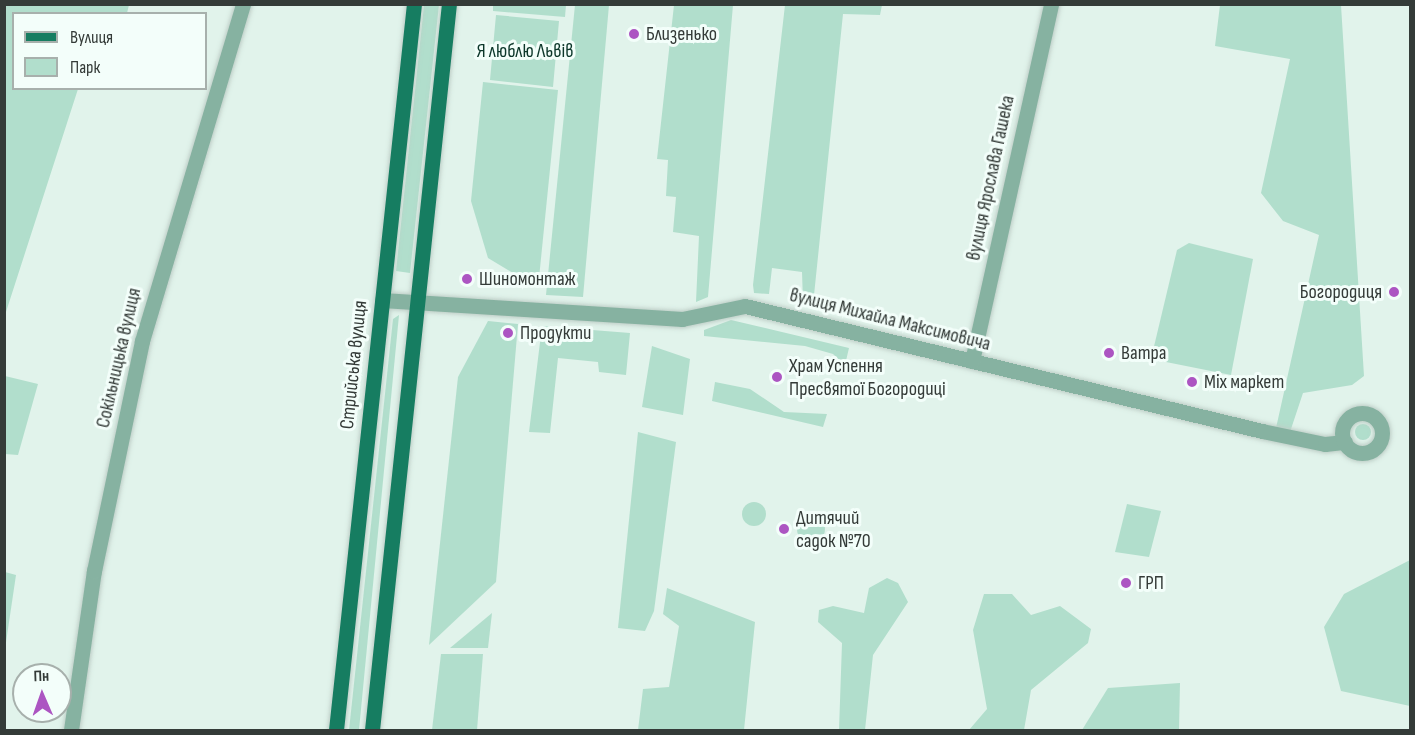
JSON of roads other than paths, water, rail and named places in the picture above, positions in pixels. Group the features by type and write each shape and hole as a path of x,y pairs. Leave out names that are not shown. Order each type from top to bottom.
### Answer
{"main road":[{"name":"Стрийська вулиця","path":"336,730 414,4"},
{"path":"372,730 420,302 449,4"}],"street":[{"name":"Сокільницька вулиця","path":"71,730 94,571 142,340 243,4"},
{"name":"вулиця Ярослава Гашека","path":"972,361 1051,4"},
{"name":"вулиця Михайла Максимовича","path":"382,300 682,319 745,306 1262,431 1325,444 1345,442"}],"place":[{"name":"Близенько","path":"634,34"},
{"name":"Шиномонтаж","path":"467,279"},
{"name":"Богородиця","path":"1394,292"},
{"name":"Продукти","path":"508,333"},
{"name":"Ватра","path":"1109,353"},
{"name":"Храм Успення Пресвятої Богородиці","path":"777,377"},
{"name":"Mix маркет","path":"1192,382"},
{"name":"Дитячий садок №70","path":"784,529"},
{"name":"ГРП","path":"1126,583"}],"park label":[{"name":"Я люблю Львів","path":"525,51"}]}
